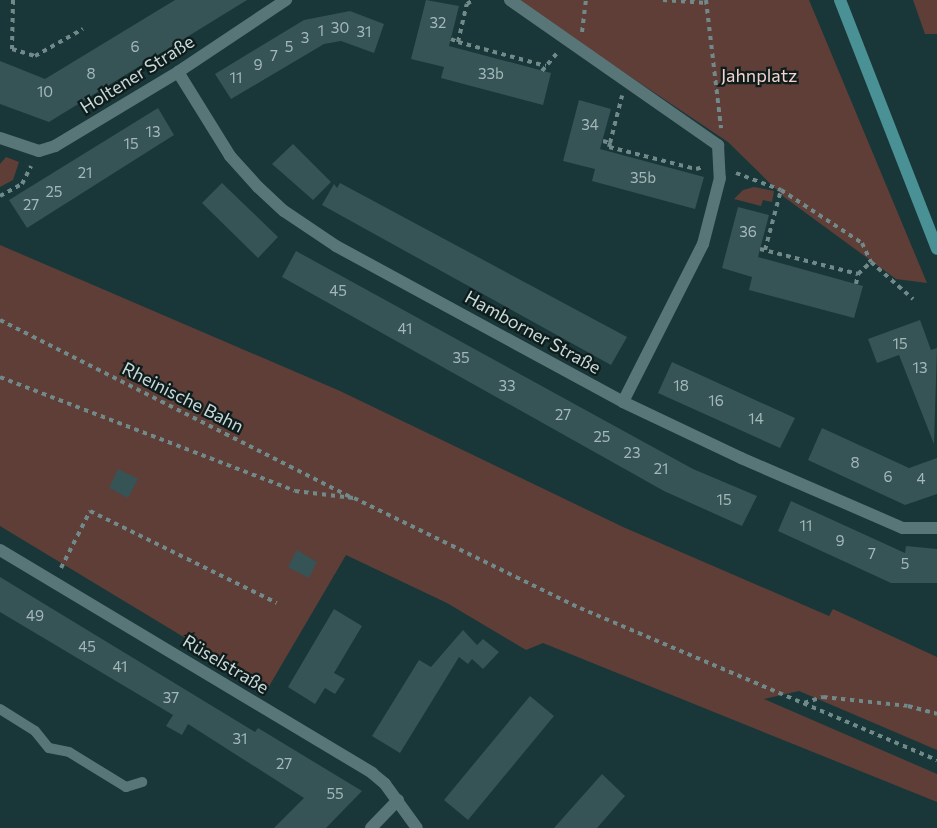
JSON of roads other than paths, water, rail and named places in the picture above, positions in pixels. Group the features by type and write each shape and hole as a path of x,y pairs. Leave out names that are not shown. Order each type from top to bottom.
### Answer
{"main road":[{"path":"840,0 937,249"}],"street":[{"name":"Holtener Straße","path":"0,138 39,150 55,146 178,72 286,0"},
{"path":"510,0 626,79 718,146 721,170 703,244 623,402"},
{"name":"Hamborner Straße","path":"178,72 230,156 284,211 336,246 623,402 741,458 903,528 937,528"},
{"name":"Rüselstraße","path":"0,550 372,773 398,801 417,828"},
{"path":"371,828 398,801"}],"lane":[{"path":"0,709 35,731 49,747 69,752 126,787 142,782"}],"park label":[{"name":"Jahnplatz","path":"759,75"}]}
